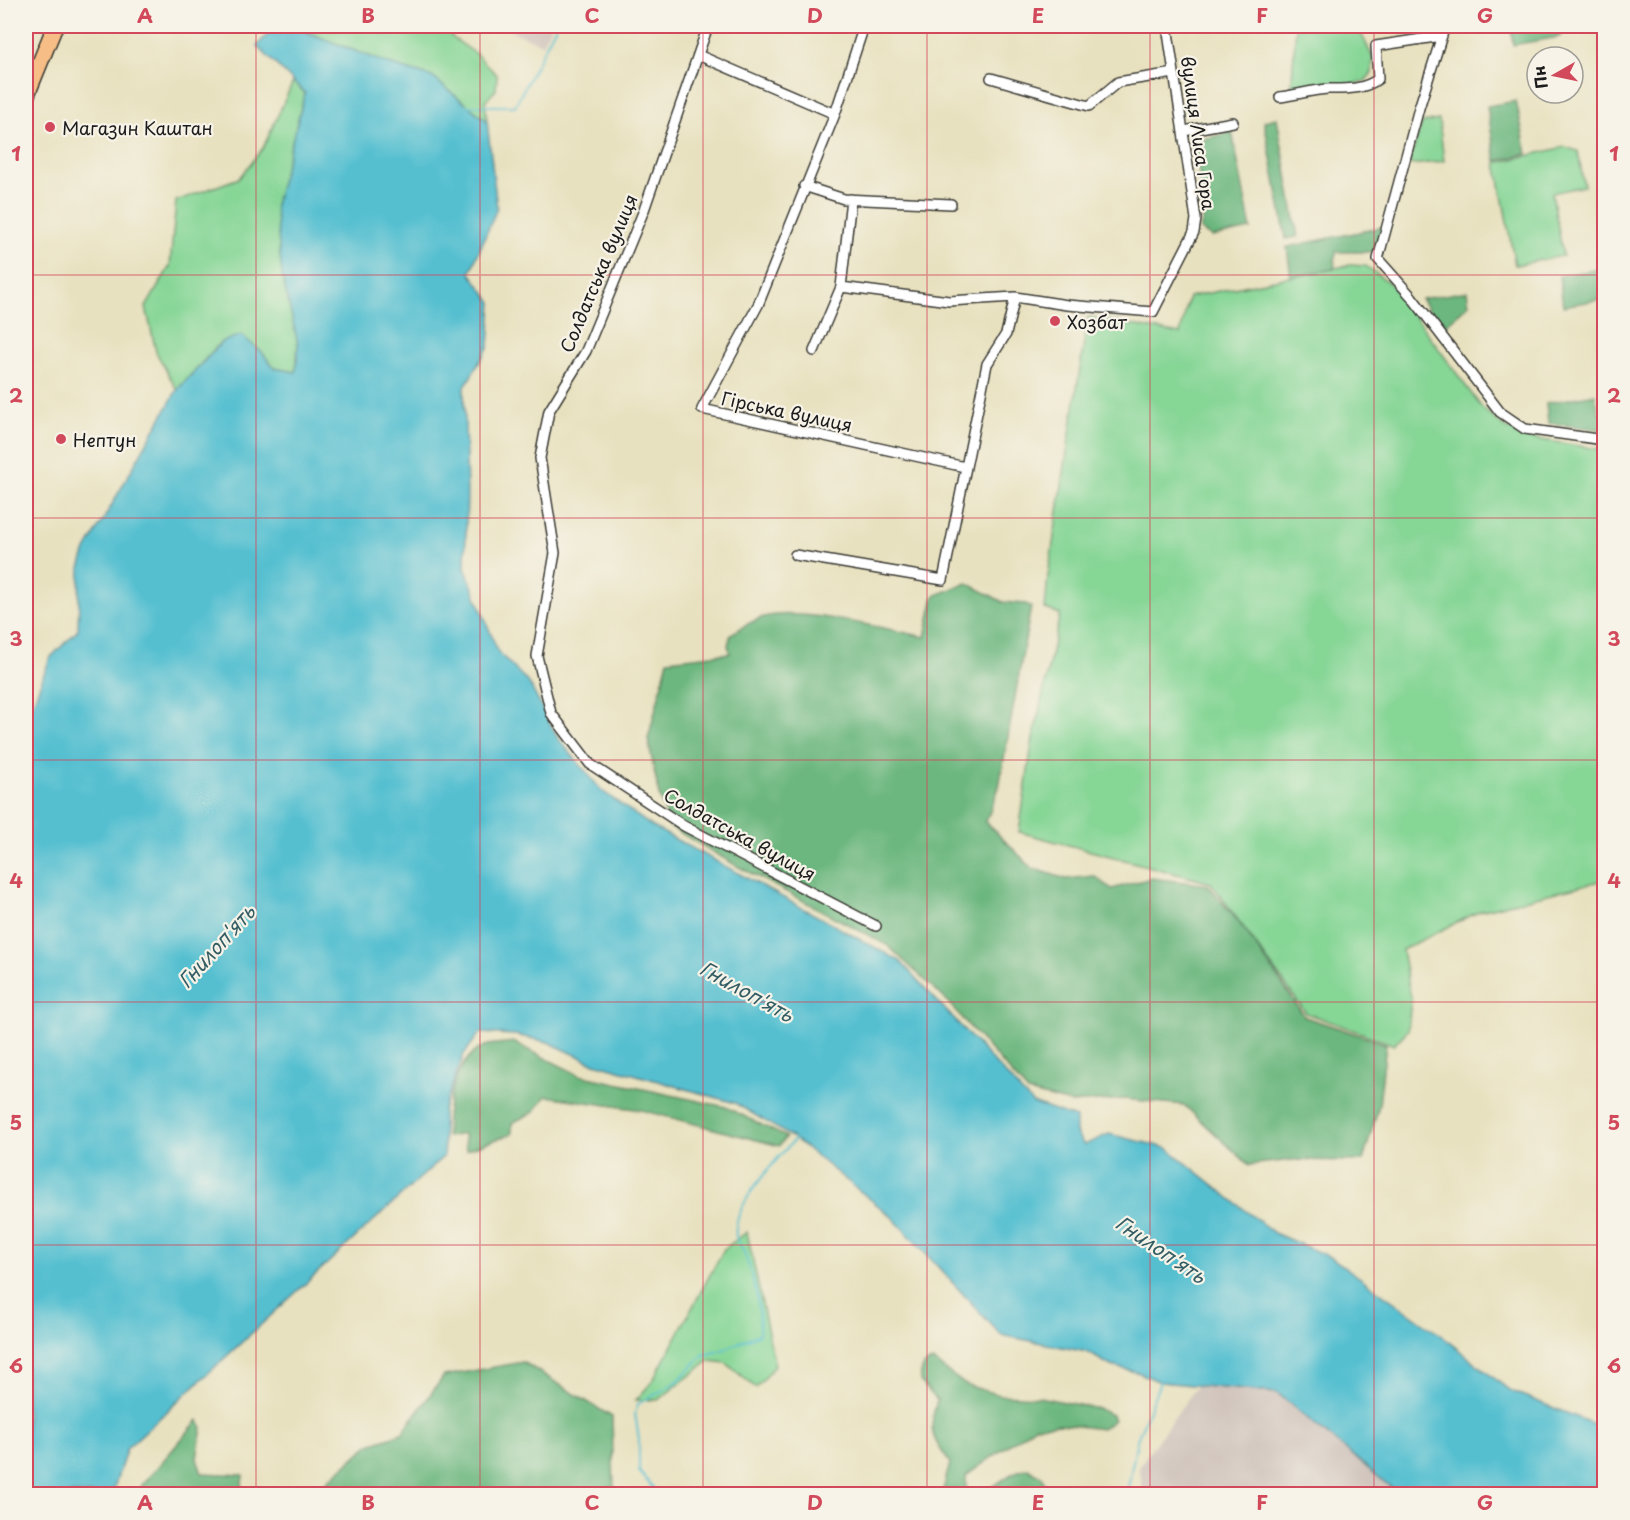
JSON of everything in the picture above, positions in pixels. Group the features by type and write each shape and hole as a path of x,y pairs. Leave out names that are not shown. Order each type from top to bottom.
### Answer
{"main road":[{"path":"26,97 55,26"}],"street":[{"name":"Солдатська вулиця","path":"708,26 644,210 586,351 549,411 540,458 555,554 537,656 551,713 590,764 684,826 876,926"},
{"name":"Гірська вулиця","path":"864,26 835,114 804,186 758,305 702,409 965,467"},
{"name":"вулиця Лиса Гора","path":"1015,297 1067,305 1153,312 1194,231 1196,219 1167,26"},
{"path":"1445,26 1419,108 1378,260 1411,296 1500,412 1525,429 1605,440"},
{"path":"1281,97 1328,89 1339,91 1373,83 1378,79 1379,71 1376,46 1442,36"},
{"path":"698,55 835,114"},
{"path":"991,78 1089,105 1118,82 1174,73"},
{"path":"1184,131 1233,122"},
{"path":"804,186 850,199 951,204"},
{"path":"814,351 841,287 850,199"},
{"path":"795,555 944,580 987,364 1006,334 1015,297 949,301 841,287"}],"shaded area":[{"path":"500,26 551,26 542,44"},
{"path":"1197,1386 1277,1393 1399,1494 1144,1494 1139,1466"}],"green space":[{"path":"291,26 444,26 453,38 475,53 497,75 496,90 485,101 487,121 432,77 389,64"},
{"path":"1296,26 1341,26 1361,33 1373,58 1372,73 1365,81 1344,87 1333,83 1291,91"},
{"path":"1576,26 1568,28 1559,37 1513,45 1511,28"},
{"path":"293,82 305,93 275,205 298,344 296,372 274,368 221,342 177,390 156,352 146,307 170,266 176,201 239,178 263,148"},
{"path":"1516,101 1527,154 1496,161 1487,106"},
{"path":"1277,118 1298,237 1286,239 1264,121"},
{"path":"1439,120 1444,161 1412,165 1409,163 1422,123"},
{"path":"1232,132 1251,229 1212,237 1200,230 1204,216 1195,141"},
{"path":"1565,147 1578,151 1584,186 1552,193 1563,256 1515,265 1496,163"},
{"path":"1383,227 1374,252 1336,252 1334,269 1291,277 1287,247"},
{"path":"1350,265 1366,266 1392,285 1482,408 1503,426 1530,438 1604,450 1604,880 1480,911 1402,950 1411,999 1408,1030 1394,1045 1306,1013 1211,883 1019,832 1032,744 1060,614 1045,609 1048,576 1088,317 1180,334 1189,297"},
{"path":"1604,268 1604,299 1563,306 1559,276"},
{"path":"1467,291 1469,304 1442,329 1421,299"},
{"path":"1595,394 1599,413 1604,413 1604,430 1548,423 1546,403"},
{"path":"967,583 1003,602 1026,604 1031,607 999,787 986,822 1032,868 1066,879 1094,876 1112,889 1151,878 1208,885 1245,930 1305,1017 1386,1044 1379,1105 1363,1161 1292,1160 1249,1165 1184,1105 1124,1099 1071,1103 1028,1092 944,998 887,945 737,866 670,827 659,795 648,739 668,660 730,653 728,645 731,634 760,618 779,615 844,620 925,637 934,596"},
{"path":"513,1042 579,1075 726,1107 786,1137 779,1146 641,1110 546,1096 534,1112 512,1123 512,1134 466,1150 464,1134 447,1137 447,1113 459,1073 466,1061 485,1046"},
{"path":"747,1232 775,1366 756,1388 726,1363 709,1361 658,1400 636,1400 652,1382 724,1249"},
{"path":"933,1361 966,1385 1000,1395 1039,1397 1099,1409 1112,1415 1114,1420 1102,1429 1061,1424 1035,1426 966,1476 966,1488 971,1494 942,1494 950,1463 933,1433 937,1400 920,1381 924,1366"},
{"path":"523,1362 612,1417 614,1494 315,1494 370,1444 402,1433 444,1376"},
{"path":"198,1420 202,1427 197,1459 202,1473 243,1475 241,1494 140,1494 142,1485"},
{"path":"1028,1468 1042,1477 1046,1489 1063,1494 971,1494 987,1489 1013,1473"}],"water":[{"name":"Гнилоп'ять","path":"275,26 291,26 389,64 432,77 487,121 497,208 470,273 492,302 489,346 464,388 467,493 465,568 498,652 529,683 557,737 602,791 653,827 900,961 1032,1103 1076,1118 1076,1133 1084,1145 1109,1134 1167,1148 1274,1233 1332,1258 1439,1334 1509,1390 1604,1428 1604,1494 1399,1494 1277,1393 1160,1382 1140,1373 1111,1366 1087,1352 1001,1335 891,1216 795,1139 735,1103 591,1062 548,1042 515,1035 480,1033 464,1054 443,1110 444,1156 127,1448 112,1494 26,1494 27,719 50,658 78,630 80,568 86,550 177,390 222,342 241,335 262,352 274,368 296,372 298,344 282,275 275,205 305,93 257,46"}],"waterway":[{"path":"468,106 515,106 556,26"},
{"path":"658,1494 639,1471 639,1439 635,1414 638,1404 677,1382 703,1355 720,1351 759,1334 756,1292 744,1252 736,1238 737,1224 748,1197 795,1139"},
{"path":"1127,1494 1137,1440 1160,1382"}],"place":[{"name":"Магазин Каштан","path":"50,127"},
{"name":"Хозбат","path":"1055,321"},
{"name":"Нептун","path":"61,439"}]}
